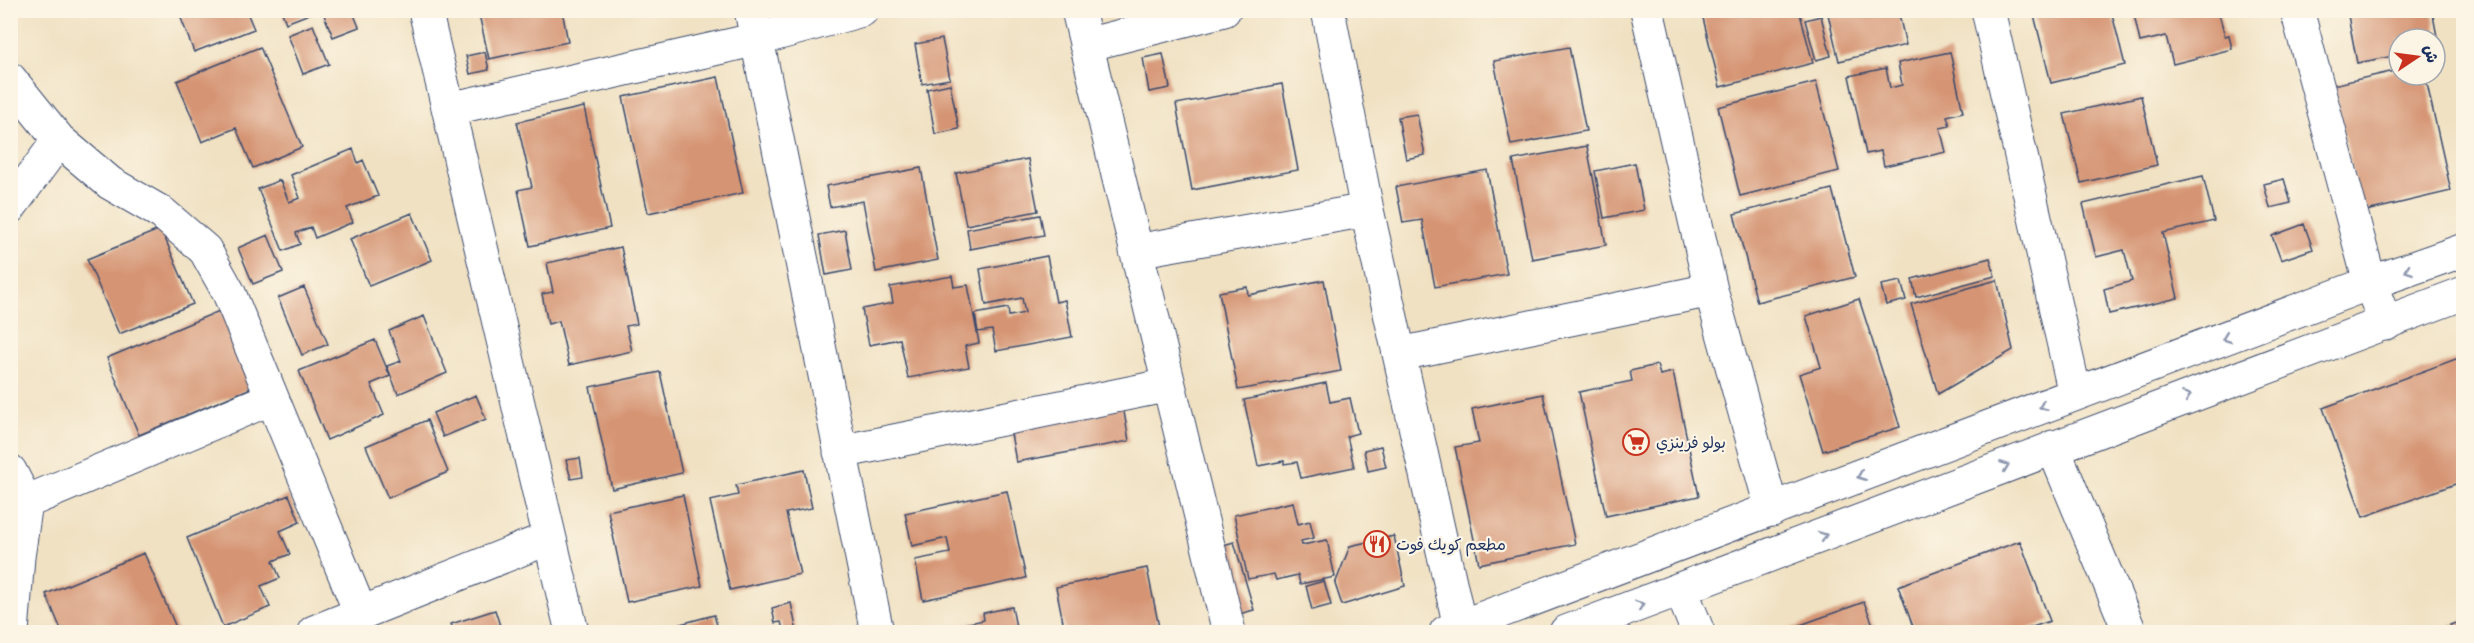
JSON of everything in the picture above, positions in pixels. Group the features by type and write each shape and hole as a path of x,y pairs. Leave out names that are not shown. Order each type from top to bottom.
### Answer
{"street":[{"path":"425,10 572,633"},
{"path":"449,109 754,25 862,10"},
{"path":"1078,10 1229,633"},
{"path":"1086,45 1224,10"},
{"path":"1328,10 1367,210 1400,354 1453,630 2370,283 2463,250"},
{"path":"1647,10 1711,290 1772,510"},
{"path":"1988,10 2075,394"},
{"path":"2297,10 2370,283 2385,324"},
{"path":"754,25 877,633"},
{"path":"10,79 59,140 110,183 162,213 205,250 229,293 361,614"},
{"path":"10,207 59,140"},
{"path":"1136,251 1367,210"},
{"path":"1400,354 1711,290"},
{"path":"1566,633 2463,293"},
{"path":"840,452 1169,386"},
{"path":"26,501 272,398"},
{"path":"2053,447 2130,633"},
{"path":"10,471 26,501 18,557 12,633"},
{"path":"314,633 549,538"},
{"path":"1681,590 1698,633"}],"building":[{"path":"186,10 246,10 254,29 194,52 179,13"},
{"path":"281,10 317,10 317,11 286,23"},
{"path":"322,10 352,10 359,27 333,37"},
{"path":"478,10 562,10 568,42 489,59"},
{"path":"1701,10 1799,10 1813,63 1720,87"},
{"path":"1827,10 1898,10 1906,45 1839,61"},
{"path":"2054,10 2111,10 2125,65 2051,83 2034,15"},
{"path":"2133,10 2218,10 2225,36 2229,35 2232,49 2173,64 2166,36 2140,42"},
{"path":"2347,10 2432,10 2435,27 2387,27 2387,57 2357,63"},
{"path":"1821,16 1831,56 1816,60 1805,20"},
{"path":"313,25 329,64 303,74 288,35"},
{"path":"942,39 950,79 922,84 915,44"},
{"path":"260,47 302,147 253,168 236,128 202,142 177,81"},
{"path":"1569,47 1586,131 1511,145 1494,61"},
{"path":"485,52 489,70 470,74 466,56"},
{"path":"1950,52 1963,112 1947,116 1950,126 1940,128 1946,152 1884,166 1881,151 1866,154 1849,76 1886,68 1890,88 1902,85 1898,63"},
{"path":"1163,54 1170,88 1149,92 1143,58"},
{"path":"2387,73 2387,87 2428,87 2451,191 2362,212 2333,85"},
{"path":"718,77 743,193 648,213 623,97"},
{"path":"1816,82 1839,171 1740,196 1718,107"},
{"path":"950,84 959,129 935,134 927,89"},
{"path":"1282,84 1298,170 1192,190 1176,104"},
{"path":"2141,96 2157,165 2081,183 2064,114"},
{"path":"584,107 610,228 530,246 518,190 532,187 517,122"},
{"path":"1417,114 1425,155 1406,159 1398,117"},
{"path":"1587,146 1606,245 1532,259 1513,160"},
{"path":"353,149 358,163 363,160 378,196 347,208 353,222 315,238 311,227 296,233 300,244 283,251 258,189 280,180 289,202 300,198 291,175"},
{"path":"1028,159 1038,211 966,225 956,173"},
{"path":"1635,163 1644,210 1604,218 1595,171"},
{"path":"921,168 938,260 876,272 863,201 830,207 826,186"},
{"path":"1487,170 1507,274 1435,287 1422,220 1403,223 1396,187"},
{"path":"2203,176 2214,221 2163,233 2178,298 2109,314 2104,289 2132,281 2124,250 2096,257 2083,204"},
{"path":"2284,179 2291,203 2270,208 2264,184"},
{"path":"1832,189 1855,277 1757,302 1734,214"},
{"path":"412,213 432,260 369,286 350,239"},
{"path":"1040,215 1044,235 970,249 967,229"},
{"path":"2304,224 2313,249 2281,260 2272,236"},
{"path":"161,229 193,304 119,334 87,259"},
{"path":"845,230 852,270 826,275 819,235"},
{"path":"268,235 283,272 253,284 238,248"},
{"path":"621,247 637,324 626,326 632,351 569,365 559,321 548,324 542,294 553,292 547,263"},
{"path":"1047,256 1056,302 1065,300 1072,337 996,351 992,330 978,332 975,314 1008,308 1009,316 1025,313 1022,298 986,305 980,269"},
{"path":"1990,258 1995,276 1916,297 1912,279"},
{"path":"952,276 954,287 968,285 979,343 965,346 969,367 908,378 900,339 869,345 862,309 893,303 890,287"},
{"path":"1324,280 1341,371 1238,390 1219,292 1247,287 1248,295"},
{"path":"1997,280 2013,350 1938,394 1911,304"},
{"path":"1901,281 1906,300 1886,305 1881,285"},
{"path":"304,287 328,344 302,355 278,298"},
{"path":"1859,299 1900,427 1823,451 1799,374 1821,367 1806,316"},
{"path":"224,309 256,386 139,435 107,358"},
{"path":"424,316 447,373 398,394 387,366 401,361 389,331"},
{"path":"375,340 390,376 371,384 384,415 327,440 299,371"},
{"path":"2464,356 2464,481 2363,517 2323,408"},
{"path":"1657,365 1660,375 1673,372 1699,496 1606,516 1579,392 1632,381 1630,371"},
{"path":"660,372 682,473 612,489 590,387"},
{"path":"1326,383 1330,402 1350,398 1358,433 1347,436 1354,467 1301,478 1297,462 1284,464 1284,461 1258,466 1244,400"},
{"path":"1543,394 1575,544 1479,564 1455,447 1479,443 1472,409"},
{"path":"476,395 486,419 443,437 433,413"},
{"path":"1122,400 1129,441 1016,462 1009,422"},
{"path":"427,420 448,472 388,498 366,446"},
{"path":"1381,446 1386,467 1368,471 1364,450"},
{"path":"580,458 583,477 571,479 566,460"},
{"path":"804,470 812,508 786,513 800,574 730,590 710,501 738,495 736,485"},
{"path":"1007,491 1026,578 923,600 915,560 950,553 947,538 912,546 905,513"},
{"path":"289,495 300,522 280,531 290,554 273,561 280,578 261,586 270,607 223,627 187,538"},
{"path":"683,495 702,586 627,602 608,511"},
{"path":"1293,502 1298,524 1310,521 1314,538 1301,541 1302,545 1327,540 1335,577 1300,584 1298,575 1276,580 1274,574 1248,579 1234,515"},
{"path":"1394,536 1405,586 1342,605 1335,584 1350,546"},
{"path":"2020,541 2050,621 2018,632 1915,632 1898,586"},
{"path":"1234,542 1254,610 1239,614 1220,546"},
{"path":"144,553 178,632 83,632 81,629 62,632 46,594"},
{"path":"1147,568 1160,632 1065,632 1056,587"},
{"path":"1324,581 1331,605 1312,610 1306,586"},
{"path":"1864,602 1876,632 1781,632"},
{"path":"791,603 797,632 784,632 781,622 775,623 772,608"},
{"path":"1012,607 1017,632 956,632 954,626 984,620 983,613"},
{"path":"495,610 502,632 454,632 451,624"},
{"path":"714,615 719,632 651,632"},
{"path":"2464,620 2464,632 2453,632 2450,625"}],"place":[{"name":"بولو فرينزي","path":"1636,442"},
{"name":"مطعم كويك فوت","path":"1377,544"}]}
